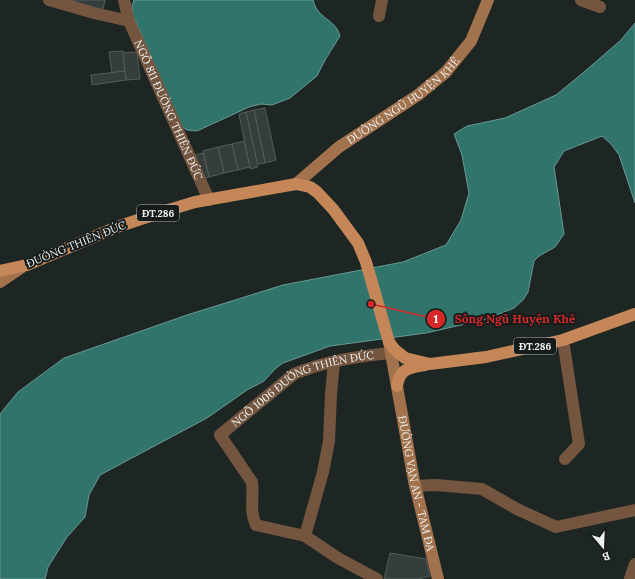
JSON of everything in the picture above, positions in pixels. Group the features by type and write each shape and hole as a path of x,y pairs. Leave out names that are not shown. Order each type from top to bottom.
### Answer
{"main road":[{"name":"ĐƯỜNG THIÊN ĐỨC","path":"0,271 27,265 117,227 196,202 296,184"},
{"name":"ĐT.286","path":"296,184 310,187 326,200 358,243 366,262 390,348 405,358 430,364"},
{"name":"ĐT.286","path":"397,386 399,377 403,372 410,368 486,357 563,340 635,314"}],"street":[{"path":"48,0 129,21"},
{"name":"NGÕ 811 ĐƯỜNG THIÊN ĐỨC","path":"124,0 129,21 209,200"},
{"path":"380,16 382,0"},
{"name":"ĐƯỜNG NGŨ HUYỆN KHÊ","path":"296,184 339,147 418,94 446,72 471,41 488,0"},
{"path":"581,0 600,7"},
{"path":"0,282 27,265"},
{"path":"563,340 579,444 565,459"},
{"name":"NGÕ 1006 ĐƯỜNG THIÊN ĐỨC","path":"305,536 256,525 253,519 251,504 253,489 252,482 220,435 294,374 304,370 390,348"},
{"name":"ĐƯỜNG VẠN AN - TAM ĐA","path":"390,348 415,486 435,578"},
{"path":"334,362 329,441 323,472 305,536 338,558 377,579"},
{"path":"415,486 436,485 482,489 518,509 556,527 635,510"},
{"path":"630,579 635,564"}],"shaded area":[{"path":"134,0 313,0 315,7 338,30 340,36 317,76 290,98 272,105 261,104 249,107 197,131 187,130 181,126 133,15 132,6"},
{"path":"635,23 635,203 619,155 611,144 602,136 564,151 554,167 564,234 555,247 539,256 534,261 528,292 523,300 514,308 487,319 426,333 330,346 283,363 264,381 247,390 207,418 100,475 89,495 85,517 67,537 48,567 45,579 0,579 0,414 18,392 64,358 187,315 283,285 403,262 446,245 461,220 469,193 462,155 454,134 467,126 505,118 556,95 621,40"}],"building":[{"path":"66,0 105,0 103,10"},
{"path":"123,51 125,71 112,73 109,52"},
{"path":"137,52 140,79 126,80 123,53"},
{"path":"125,71 126,80 92,85 91,75"},
{"path":"265,108 276,160 265,163 254,110"},
{"path":"254,110 265,163 257,164 246,112"},
{"path":"246,112 258,167 250,169 239,114"},
{"path":"244,141 250,167 238,170 232,144"},
{"path":"232,144 238,170 224,173 218,147"},
{"path":"218,147 224,173 209,177 203,151"},
{"path":"203,153 209,177 201,179 195,155"},
{"path":"390,553 426,559 430,576 419,579 384,579"}],"place":[{"name":"Sông Ngũ Huyện Khê","path":"371,304"}]}
